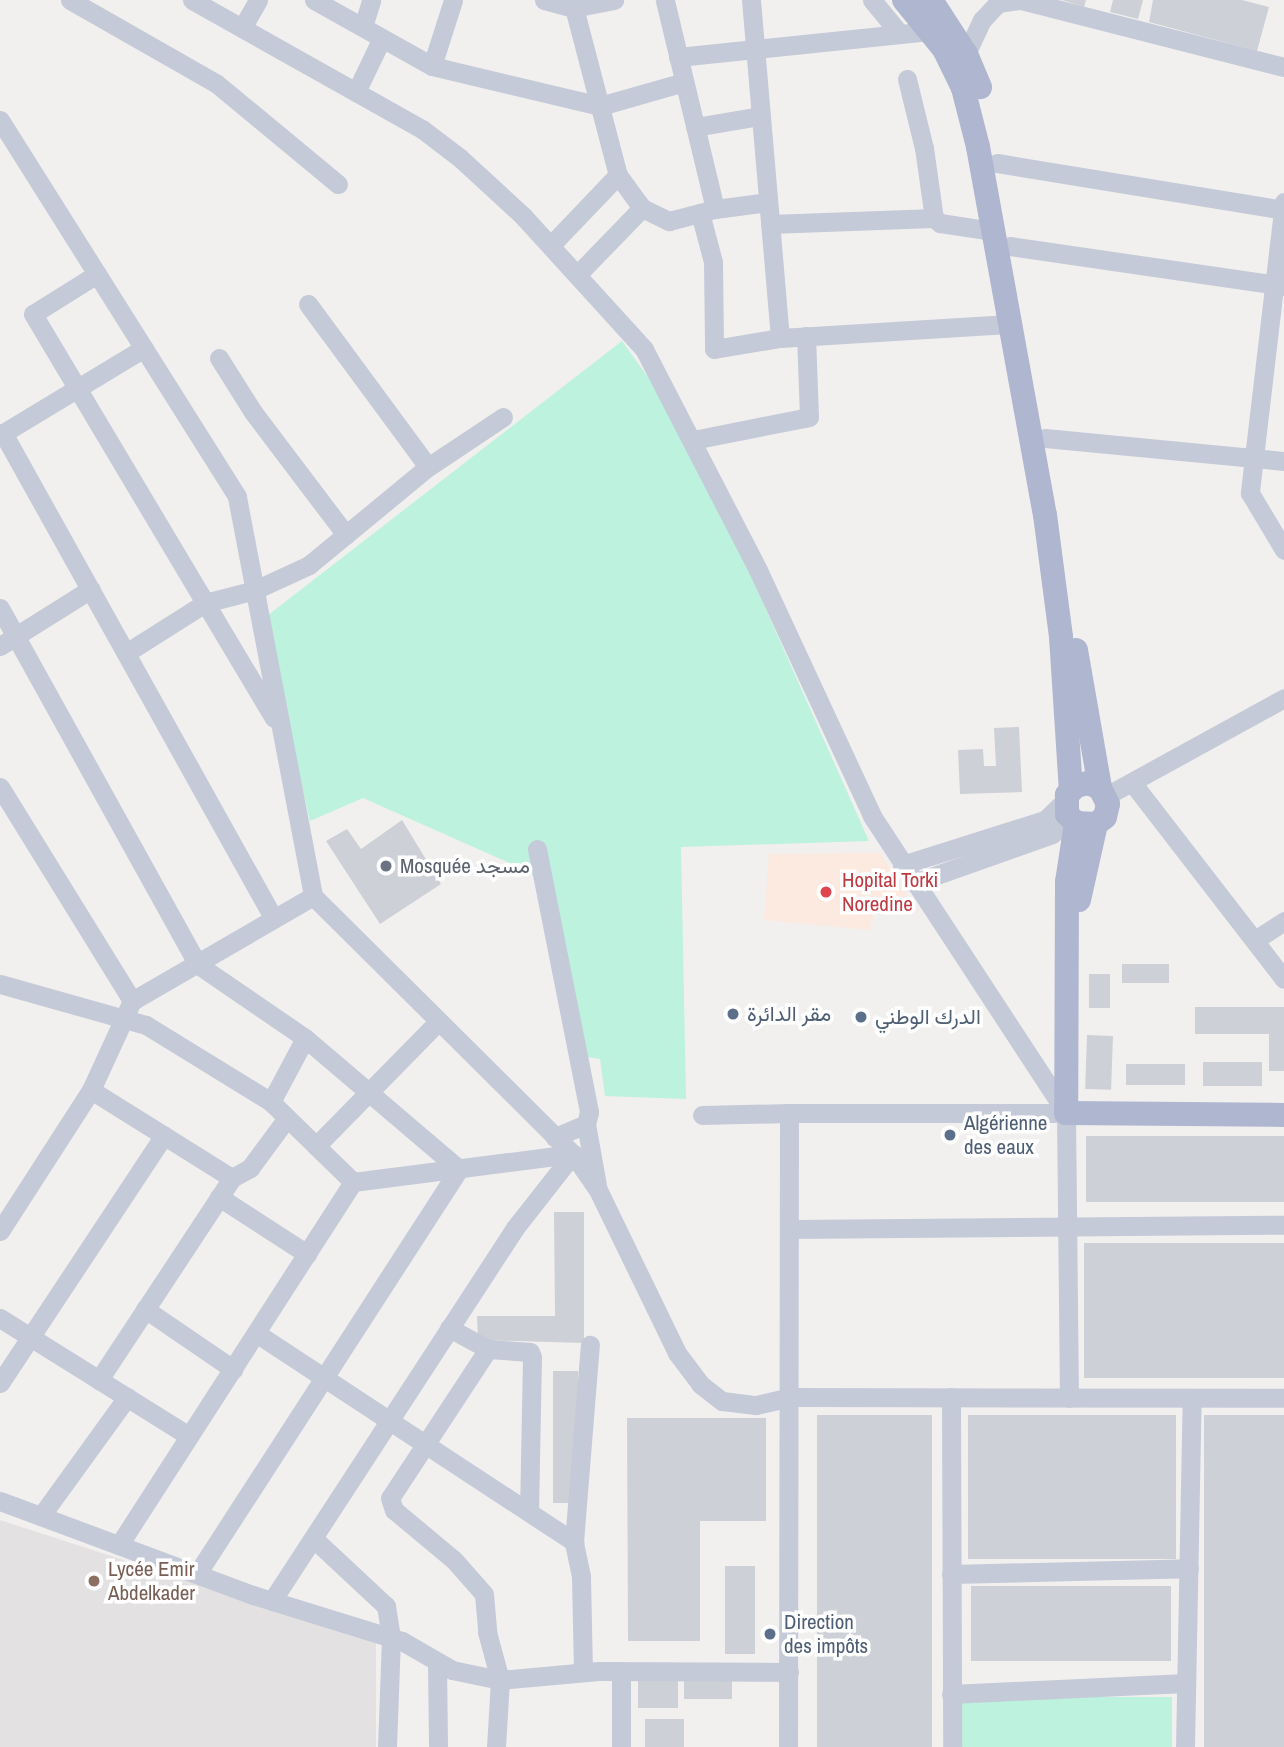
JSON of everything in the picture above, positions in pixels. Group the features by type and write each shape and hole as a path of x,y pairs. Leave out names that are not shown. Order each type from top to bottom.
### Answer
{"main road":[{"path":"904,0 930,31 963,88 1002,238 1045,438 1107,812 1076,812"},
{"path":"931,0 966,54 980,86 997,163 1009,324 1061,637 1076,812 1069,929 1066,1112 1284,1115"},
{"path":"1076,812 1088,783 1103,792"}],"street":[{"path":"70,0 217,84 338,184"},
{"path":"192,0 422,129 460,158 551,245 644,349 693,440 872,816 1066,1112 1070,1227 1069,1398"},
{"path":"242,28 258,0"},
{"path":"314,0 432,66 600,106 684,82"},
{"path":"363,27 371,0"},
{"path":"432,66 453,0"},
{"path":"544,0 573,4 614,0"},
{"path":"665,0 695,127 713,262 715,349 780,338 1009,324"},
{"path":"751,0 753,49 780,338"},
{"path":"872,0 900,34"},
{"path":"966,54 982,20 998,3 1020,0 1284,67"},
{"path":"573,4 618,175 642,208 669,220 768,202"},
{"path":"678,57 930,31"},
{"path":"356,92 382,38"},
{"path":"907,79 925,148 934,218"},
{"path":"695,127 760,116"},
{"path":"0,120 237,497 313,896 573,1154 598,1190 677,1353 701,1384 722,1401 756,1405 790,1397 1284,1398"},
{"path":"997,163 1284,207 1280,286 1252,458 1251,493 1284,550"},
{"path":"551,245 618,175"},
{"path":"578,274 642,208"},
{"path":"769,224 934,218 940,223 1002,238 1280,286"},
{"path":"97,274 33,314 282,731"},
{"path":"308,304 428,467"},
{"path":"693,440 809,417 806,336"},
{"path":"144,348 2,434 274,919"},
{"path":"219,358 253,412 346,535"},
{"path":"126,653 205,603 255,590 309,565 428,467 503,417"},
{"path":"1045,438 1284,461"},
{"path":"7,641 91,589"},
{"path":"0,608 7,641 197,964 305,1038 459,1169"},
{"path":"1103,792 1134,785 1284,698"},
{"path":"1134,785 1284,979"},
{"path":"0,787 128,1009 146,1025 271,1102 354,1182"},
{"path":"902,864 1076,812"},
{"path":"914,883 1052,834 1076,812"},
{"path":"537,849 589,1112 586,1124 598,1190"},
{"path":"0,1231 91,1090 128,1009 197,964 313,896"},
{"path":"1255,940 1284,921"},
{"path":"0,984 128,1009"},
{"path":"316,1146 439,1021"},
{"path":"271,1102 305,1038"},
{"path":"91,1090 232,1178"},
{"path":"702,1115 1066,1112"},
{"path":"788,1747 791,1229 789,1113"},
{"path":"99,1380 232,1178 250,1168 287,1118"},
{"path":"555,1137 586,1124"},
{"path":"0,1382 164,1136"},
{"path":"118,1545 354,1182 573,1154"},
{"path":"272,1601 515,1228 573,1154"},
{"path":"197,1574 322,1375 459,1169"},
{"path":"219,1198 307,1254"},
{"path":"791,1229 1284,1225"},
{"path":"145,1309 233,1369"},
{"path":"0,1318 189,1436"},
{"path":"449,1328 488,1349 530,1352 529,1512"},
{"path":"256,1333 391,1418 575,1542"},
{"path":"583,1672 581,1576 575,1542 590,1345"},
{"path":"488,1349 393,1493 391,1504 454,1560 484,1594 487,1632 500,1680 496,1747"},
{"path":"41,1516 127,1397"},
{"path":"951,1397 951,1747"},
{"path":"1185,1747 1192,1398"},
{"path":"0,1501 272,1601 391,1638 452,1670 500,1680 583,1672 789,1672"},
{"path":"313,1538 381,1599 391,1638 387,1747"},
{"path":"951,1574 1189,1569"},
{"path":"437,1662 438,1747"},
{"path":"621,1671 621,1747"},
{"path":"951,1694 1186,1682"}],"shaded area":[{"path":"880,853 914,905 875,912 869,930 764,920 769,854"},
{"name":"Lycée Emir Abdelkader","path":"0,1520 376,1642 376,1747 0,1747"}],"green space":[{"path":"622,341 658,391 747,567 869,841 681,847 686,1099 605,1096 600,1059 580,1056 543,887 530,872 363,798 310,821 263,619"},
{"path":"959,1697 1172,1697 1172,1747 959,1747"}],"building":[{"path":"1062,0 1086,0 1084,7"},
{"path":"1113,0 1143,0 1138,19 1110,12"},
{"path":"1153,0 1242,0 1269,7 1257,51 1149,22"},
{"path":"1019,727 1022,792 960,794 958,750 983,749 984,766 996,766 994,728"},
{"name":"Mosquée مسجد","path":"402,820 441,884 380,924 326,841 347,829 361,849"},
{"path":"1122,964 1169,964 1169,983 1122,983"},
{"path":"1089,974 1110,974 1110,1008 1089,1008"},
{"path":"1195,1007 1284,1007 1284,1071 1269,1071 1269,1034 1195,1034"},
{"path":"1087,1035 1113,1036 1111,1090 1085,1089"},
{"path":"1203,1062 1262,1062 1262,1086 1203,1086"},
{"path":"1126,1064 1185,1064 1185,1085 1126,1085"},
{"path":"1086,1136 1284,1136 1284,1202 1086,1202"},
{"path":"554,1212 584,1212 584,1343 478,1340 477,1316 555,1316"},
{"path":"1084,1243 1284,1243 1284,1378 1084,1378"},
{"path":"553,1371 578,1371 578,1503 553,1503"},
{"path":"817,1415 932,1415 932,1747 817,1747"},
{"path":"968,1415 1176,1415 1176,1559 968,1559"},
{"path":"1204,1415 1284,1415 1284,1747 1204,1747"},
{"path":"627,1418 766,1418 766,1521 700,1521 700,1641 628,1641"},
{"path":"725,1566 755,1566 755,1654 725,1654"},
{"path":"971,1586 1171,1586 1171,1661 971,1661"},
{"path":"684,1676 732,1676 732,1699 684,1699"},
{"path":"638,1680 678,1680 678,1708 638,1708"},
{"path":"645,1719 684,1719 684,1747 645,1747"}],"place":[{"name":"Mosquée مسجد","path":"386,866"},
{"name":"Hopital Torki Noredine","path":"826,892"},
{"name":"مقر الدائرة","path":"733,1014"},
{"name":"الدرك الوطني","path":"861,1017"},
{"name":"Algérienne des eaux","path":"950,1135"},
{"name":"Lycée Emir Abdelkader","path":"94,1581"},
{"name":"Direction des impôts","path":"770,1634"}]}
